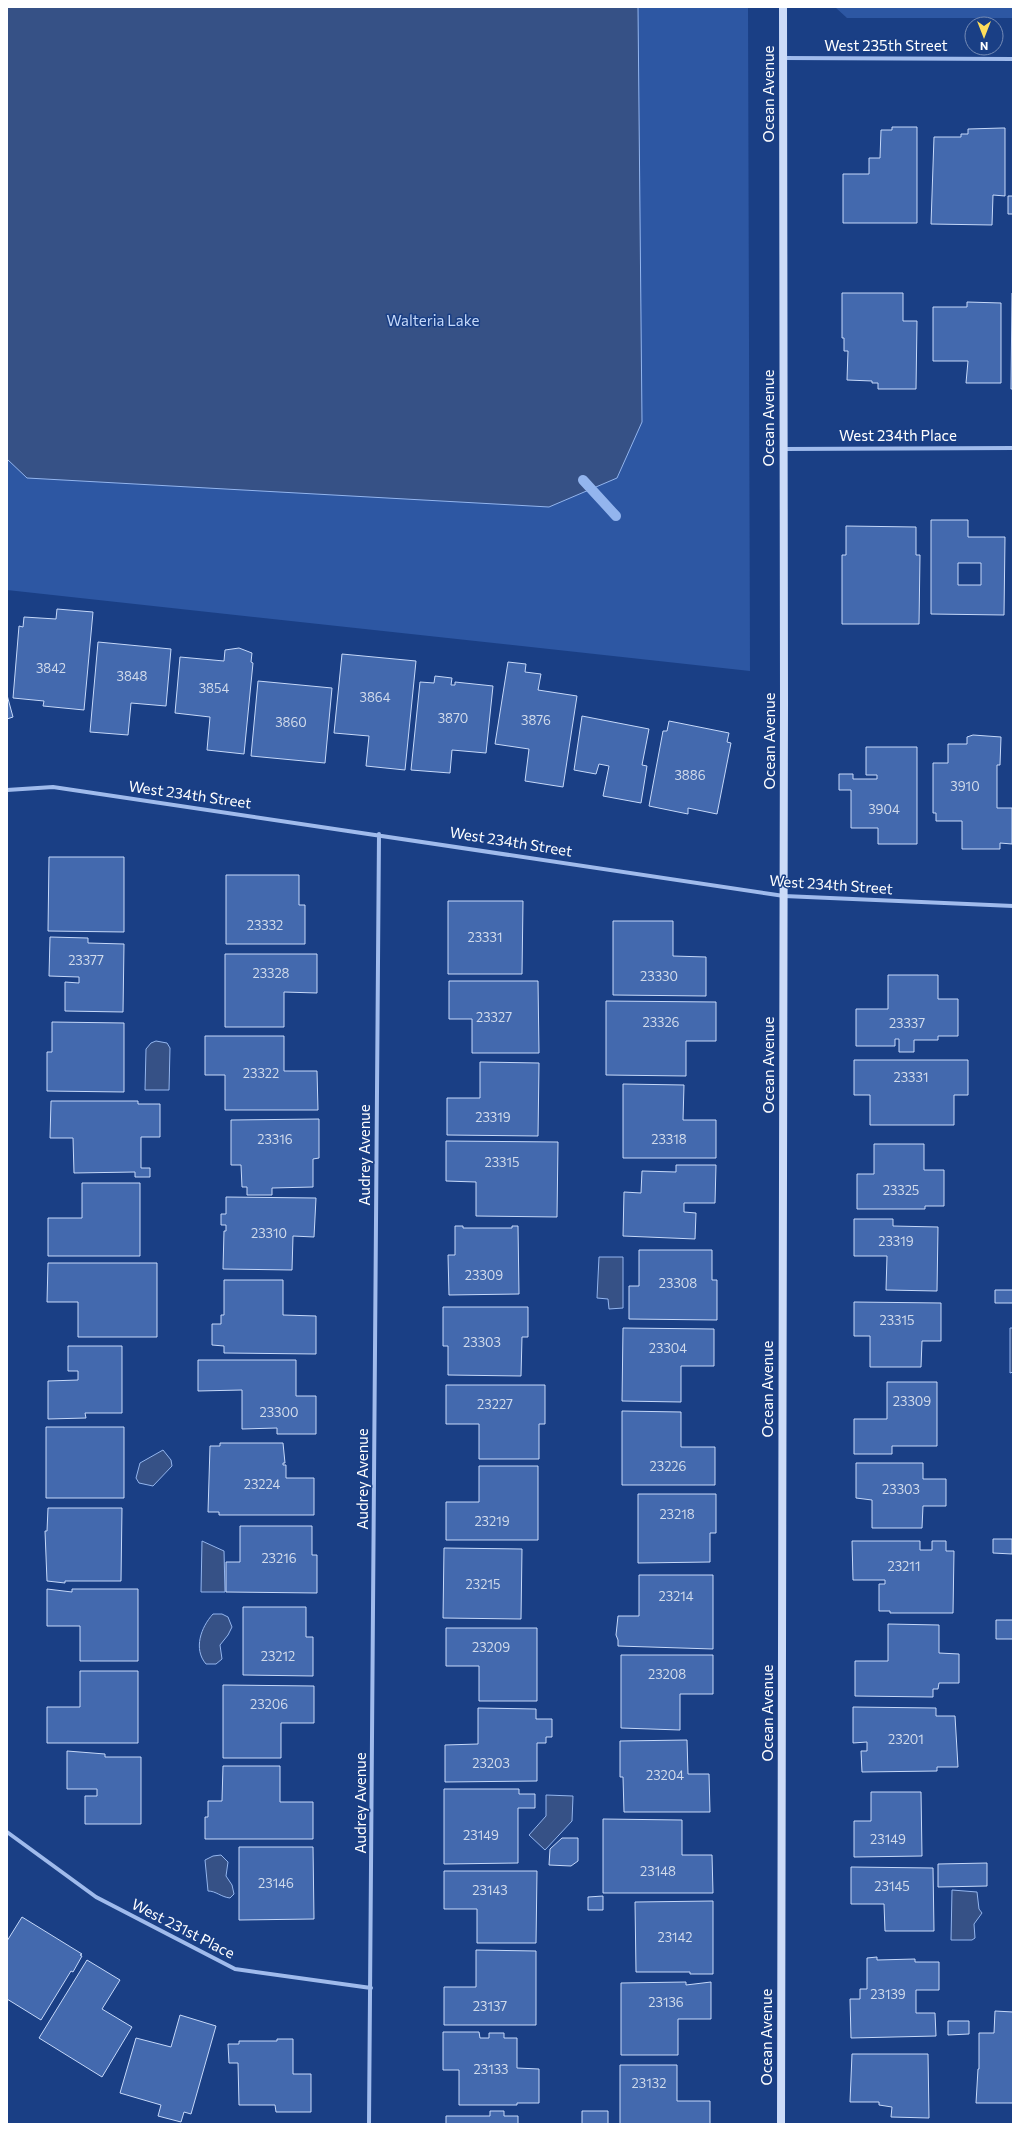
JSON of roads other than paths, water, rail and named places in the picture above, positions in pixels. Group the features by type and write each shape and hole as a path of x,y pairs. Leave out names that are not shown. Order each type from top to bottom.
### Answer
{"street":[{"name":"Ocean Avenue","path":"781,2124 784,896 783,7"},
{"name":"West 235th Street","path":"783,58 1013,59"},
{"name":"West 234th Place","path":"784,449 1013,448"},
{"name":"West 234th Street","path":"7,790 53,787 379,834 784,896 1013,906"},
{"name":"Audrey Avenue","path":"369,2124 372,1988 379,834"},
{"name":"West 231st Place","path":"7,1832 96,1897 235,1969 372,1988"}],"waterway":[{"path":"583,480 616,516"}],"park label":[{"name":"Walteria Lake","path":"433,321"}]}
